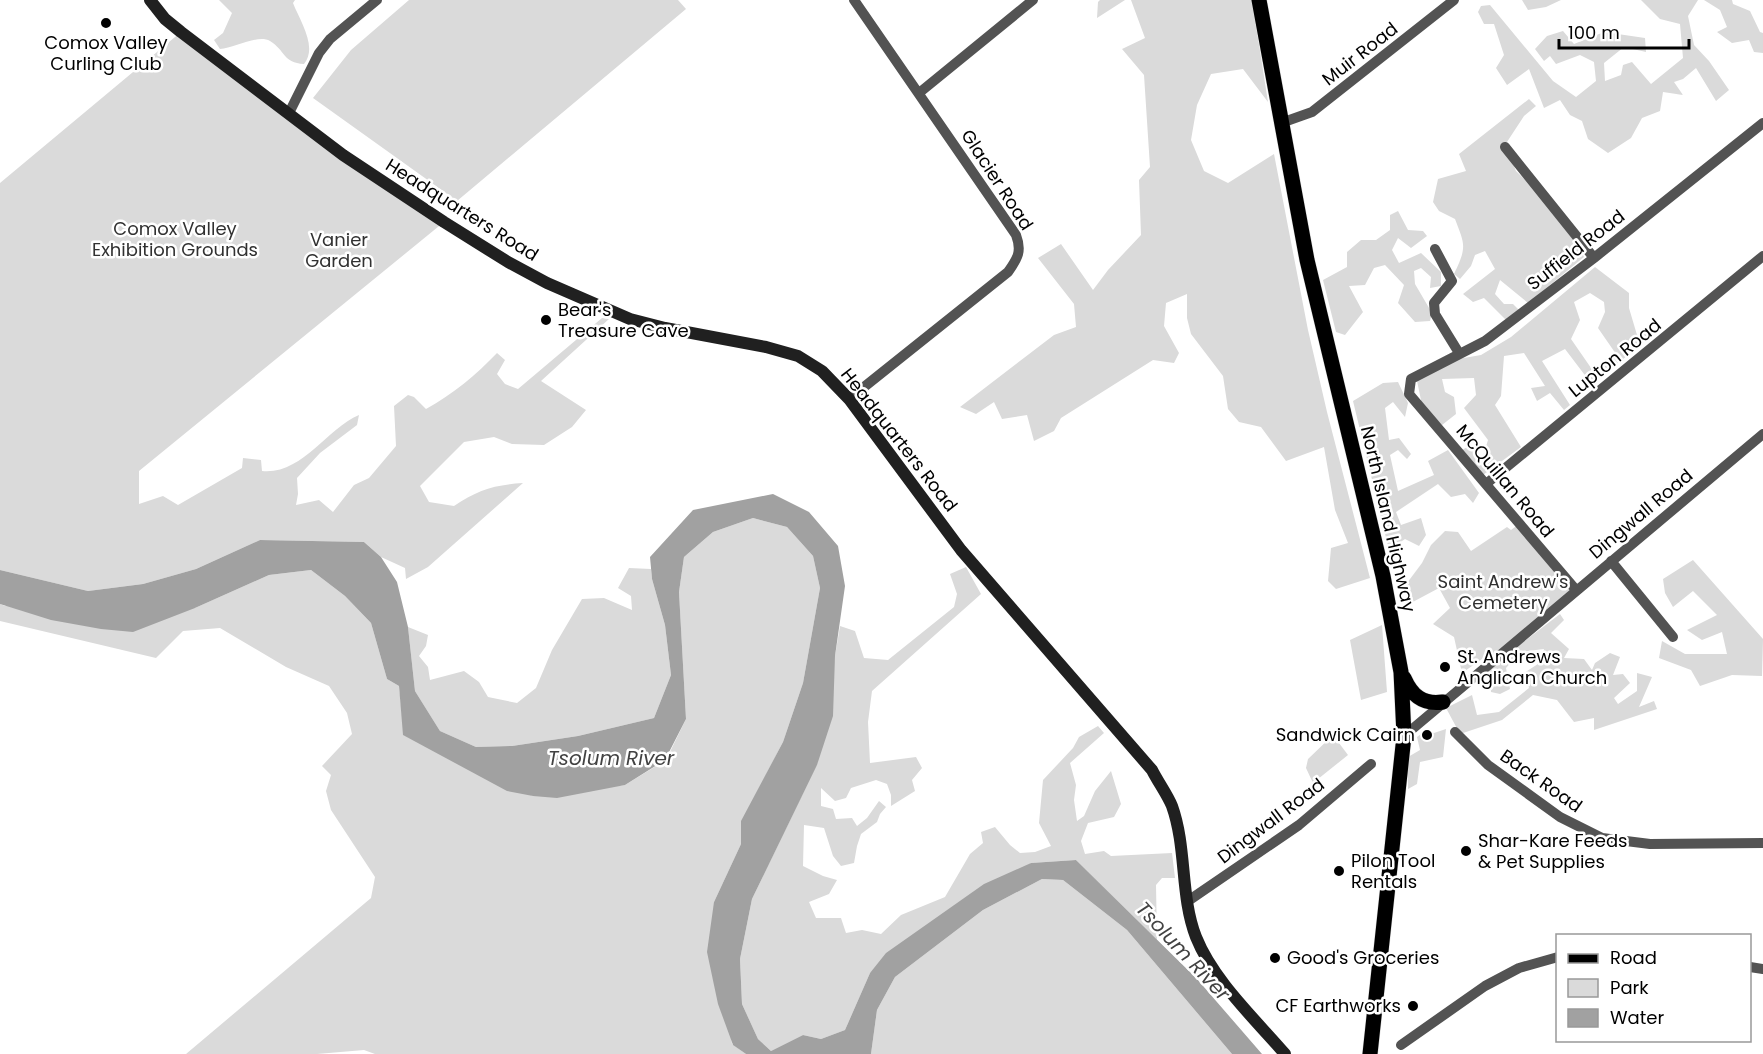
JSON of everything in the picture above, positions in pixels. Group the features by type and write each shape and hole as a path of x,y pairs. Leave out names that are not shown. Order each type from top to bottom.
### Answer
{"main road":[{"name":"Headquarters Road","path":"150,0 165,19 181,32 343,155 508,262 547,283 630,318 665,328 766,346 798,356 822,371 849,399 962,550 1152,770 1172,806 1188,901 1197,938 1209,963 1284,1054"},
{"name":"North Island Highway","path":"1259,0 1306,260 1383,576 1401,672 1404,736 1370,1054"},
{"path":"1401,672 1406,683 1421,701 1443,702"}],"street":[{"path":"289,112 319,53 330,39 377,0"},
{"name":"Glacier Road","path":"849,399 1008,272 1017,260 1021,247 1016,235 854,0"},
{"path":"919,93 1033,0"},
{"name":"Muir Road","path":"1281,123 1312,112 1454,0"},
{"name":"Suffield Road","path":"1408,394 1411,379 1485,341 1594,258 1763,123"},
{"path":"1505,147 1594,258"},
{"path":"1435,249 1452,281 1434,303 1435,314 1459,353"},
{"name":"Lupton Road","path":"1486,484 1763,256"},
{"name":"McQuillan Road","path":"1408,394 1576,590"},
{"name":"Dingwall Road","path":"1404,736 1763,435"},
{"path":"1611,561 1673,637"},
{"name":"Back Road","path":"1455,732 1488,765 1560,817 1602,838 1650,844 1763,843"},
{"name":"Dingwall Road","path":"1188,901 1299,825 1371,764"},
{"path":"1401,1045 1485,986 1519,968 1556,957"}],"green space":[{"path":"219,0 295,0 293,3 309,42 308,57 304,64 288,59 275,45 265,39 220,49 214,40 223,33 232,13"},
{"path":"409,0 678,0 686,9 457,201 313,98 351,50"},
{"path":"1100,0 1125,0 1097,18"},
{"path":"1131,0 1252,0 1268,102 1243,69 1211,74 1197,105 1191,140 1204,171 1228,183 1274,154 1308,330 1370,578 1336,589 1328,581 1331,548 1348,543 1335,510 1324,447 1286,461 1261,427 1239,422 1228,409 1223,376 1191,334 1187,318 1187,294 1166,303 1164,326 1179,353 1174,363 1153,360 1061,418 1054,431 1034,441 1027,415 1002,419 994,402 976,414 960,407 1054,335 1076,327 1074,304 1038,258 1061,244 1093,290 1108,270 1141,235 1139,180 1150,167 1144,75 1122,49 1145,38"},
{"path":"1522,0 1561,0 1546,7 1528,10"},
{"path":"1641,0 1698,0 1688,16 1694,45 1709,61 1729,90 1716,101 1696,68 1683,79 1674,82 1683,95 1663,92 1660,111 1642,118 1631,138 1608,153 1588,139 1582,121 1570,115 1560,100 1544,108 1529,69 1507,85 1496,68 1504,55 1494,24 1484,24 1478,12 1481,6 1490,5 1553,81 1576,97 1596,81 1594,62 1580,55 1556,64 1550,56 1544,61 1535,49 1547,36 1563,31 1574,44 1604,32 1645,38 1646,52 1624,47 1604,63 1605,81 1621,75 1623,65 1632,62 1651,84 1683,58 1680,24 1660,19"},
{"path":"1704,0 1732,0 1733,4 1750,11 1760,32 1763,33 1763,53 1754,52 1749,40 1732,43 1717,32 1727,27 1720,10"},
{"name":"Comox Valley Exhibition Grounds","path":"181,32 444,222 139,471 139,504 163,496 178,505 242,468 243,458 261,460 262,471 289,466 302,459 336,430 359,415 357,425 320,453 297,478 296,505 319,500 333,512 354,485 369,478 396,446 394,406 408,395 414,397 426,409 464,384 497,353 505,360 497,374 505,384 518,389 602,318 609,319 541,381 586,410 572,427 544,445 512,444 494,437 464,442 420,486 429,502 454,506 486,489 523,483 428,567 406,579 405,568 381,557 364,542 260,540 196,569 143,584 88,591 0,570 0,183"},
{"path":"1529,99 1536,106 1524,116 1505,145 1516,171 1547,201 1572,231 1584,257 1528,303 1500,280 1495,294 1504,304 1513,304 1519,310 1507,321 1484,298 1473,302 1463,294 1495,269 1485,251 1475,255 1471,266 1460,279 1454,274 1463,252 1461,235 1455,219 1439,211 1433,202 1438,179 1466,171 1459,154"},
{"path":"1398,211 1408,230 1423,231 1427,236 1411,248 1398,238 1392,250 1399,263 1421,253 1441,272 1441,286 1430,288 1431,277 1421,268 1414,271 1415,284 1432,313 1430,321 1415,322 1398,303 1404,285 1385,265 1374,268 1365,285 1349,286 1363,312 1345,335 1336,332 1323,280 1347,267 1347,252 1361,240 1376,240 1390,230 1390,215"},
{"path":"1595,267 1629,293 1629,308 1637,335 1653,328 1657,332 1603,375 1602,361 1616,354 1598,328 1605,312 1604,302 1590,293 1574,302 1580,320 1571,339 1598,378 1588,388 1584,374 1565,349 1542,361 1570,405 1564,410 1550,393 1537,401 1531,388 1545,386 1524,353 1504,356 1501,396 1495,405 1521,447 1483,475 1462,450 1471,445 1478,461 1484,453 1488,440 1464,408 1476,395 1474,378 1442,379 1445,392 1454,397 1456,414 1442,425 1422,405 1416,376 1458,359 1481,355 1511,337"},
{"path":"1398,382 1408,403 1405,417 1393,402 1385,408 1389,440 1399,438 1411,454 1407,459 1398,450 1390,455 1398,491 1434,475 1428,461 1448,450 1479,493 1473,503 1465,494 1451,497 1438,484 1396,512 1401,525 1421,518 1426,535 1419,546 1405,539 1389,550 1353,401 1383,383"},
{"path":"753,518 787,527 813,556 820,588 803,683 783,742 742,821 741,844 714,902 732,1044 746,1054 375,1054 364,1050 317,1054 186,1054 371,898 375,877 331,810 326,791 331,775 322,766 352,734 347,713 329,686 286,667 220,628 183,631 156,658 0,621 0,604 5,606 195,608 269,575 311,570 345,596 371,623 387,679 399,686 404,735 533,796 625,785 666,760 686,719 679,592 684,557 713,532"},
{"name":"Saint Andrew's Cemetery","path":"1519,524 1576,590 1496,657 1492,652 1462,673 1454,637 1433,624 1450,608 1439,588 1409,604 1407,583 1422,563 1431,545 1445,531 1458,532 1471,551 1507,527 1511,530"},
{"path":"1693,560 1763,639 1762,676 1732,675 1700,686 1691,670 1659,658 1662,641 1685,654 1727,654 1722,632 1702,640 1687,630 1717,615 1693,591 1673,607 1665,593 1663,579"},
{"path":"966,567 981,594 872,691 868,722 870,763 916,757 922,768 912,780 915,791 891,806 891,795 887,784 876,780 851,788 846,798 835,801 821,788 821,806 833,809 836,819 852,818 857,826 867,818 879,801 886,807 877,822 861,834 854,863 841,866 833,856 824,828 804,825 803,866 837,880 829,894 809,902 816,918 841,918 846,933 862,930 881,934 901,915 945,897 970,854 983,843 981,832 995,827 1020,853 1035,852 1051,846 1039,823 1043,780 1073,748 1079,737 1098,726 1104,733 1070,763 1076,785 1074,800 1077,821 1084,816 1095,791 1111,771 1121,804 1114,817 1088,823 1081,841 1085,854 1104,851 1111,856 1172,853 1175,878 1162,878 1156,885 1157,940 1076,860 1031,863 870,973 845,1030 821,1039 803,1035 771,1051 758,1039 742,1004 740,959 752,899 817,764 840,626 855,631 864,658 888,660 954,607 957,594 950,574"},
{"path":"629,568 651,569 665,625 671,675 654,718 578,736 512,746 476,747 440,731 415,691 408,627 428,635 426,646 419,656 428,667 430,680 464,671 479,682 488,697 517,703 536,688 552,650 582,599 604,598 632,610 631,596 618,588"},
{"path":"1560,614 1564,620 1551,633 1569,649 1564,658 1584,659 1592,670 1595,663 1610,653 1620,657 1613,675 1623,674 1630,683 1614,698 1618,704 1637,691 1637,673 1652,677 1639,707 1654,701 1657,709 1594,730 1594,718 1574,722 1557,700 1533,695 1502,720 1460,734 1446,708 1472,695 1477,715 1499,712 1529,688 1524,673 1541,662 1544,649 1520,652 1506,668 1510,689 1500,694 1491,692 1488,669"},
{"path":"1382,625 1387,692 1361,700 1350,640"},
{"path":"1446,729 1443,757 1420,762 1417,784 1408,789 1408,757 1420,750 1417,737 1426,730 1434,733"},
{"path":"1333,735 1348,755 1313,783 1306,768 1308,759"},
{"path":"1042,879 1063,880 1127,930 1232,1054 871,1054 877,1010 895,977 983,910"}],"water":[{"name":"Tsolum River","path":"773,494 809,512 838,546 845,586 835,656 833,716 817,765 752,899 740,959 742,1004 758,1039 771,1051 803,1035 821,1039 845,1030 870,973 886,953 984,884 1031,863 1076,860 1197,979 1262,1054 1232,1054 1127,930 1063,880 1042,879 983,910 895,977 877,1010 871,1054 746,1054 733,1045 718,1004 707,952 714,902 741,844 741,821 783,742 803,683 820,588 813,556 787,527 753,518 713,532 684,557 679,592 686,719 665,760 625,785 557,798 507,791 403,735 399,686 387,679 371,623 345,596 311,570 269,575 195,608 133,632 51,620 0,604 0,570 88,591 143,584 196,569 260,540 364,542 381,557 397,582 408,627 415,691 440,731 476,747 512,746 578,736 654,718 671,675 665,625 652,579 650,557 693,510"}],"place":[{"name":"Comox Valley Curling Club","path":"106,23"},
{"name":"Bear's Treasure Cave","path":"546,320"},
{"name":"St. Andrews Anglican Church","path":"1445,667"},
{"name":"Sandwick Cairn","path":"1427,735"},
{"name":"Shar-Kare Feeds & Pet Supplies","path":"1466,851"},
{"name":"Pilon Tool Rentals","path":"1339,871"},
{"name":"Good's Groceries","path":"1275,958"},
{"name":"CF Earthworks","path":"1413,1006"}],"park label":[{"name":"Vanier Garden","path":"339,250"}]}
